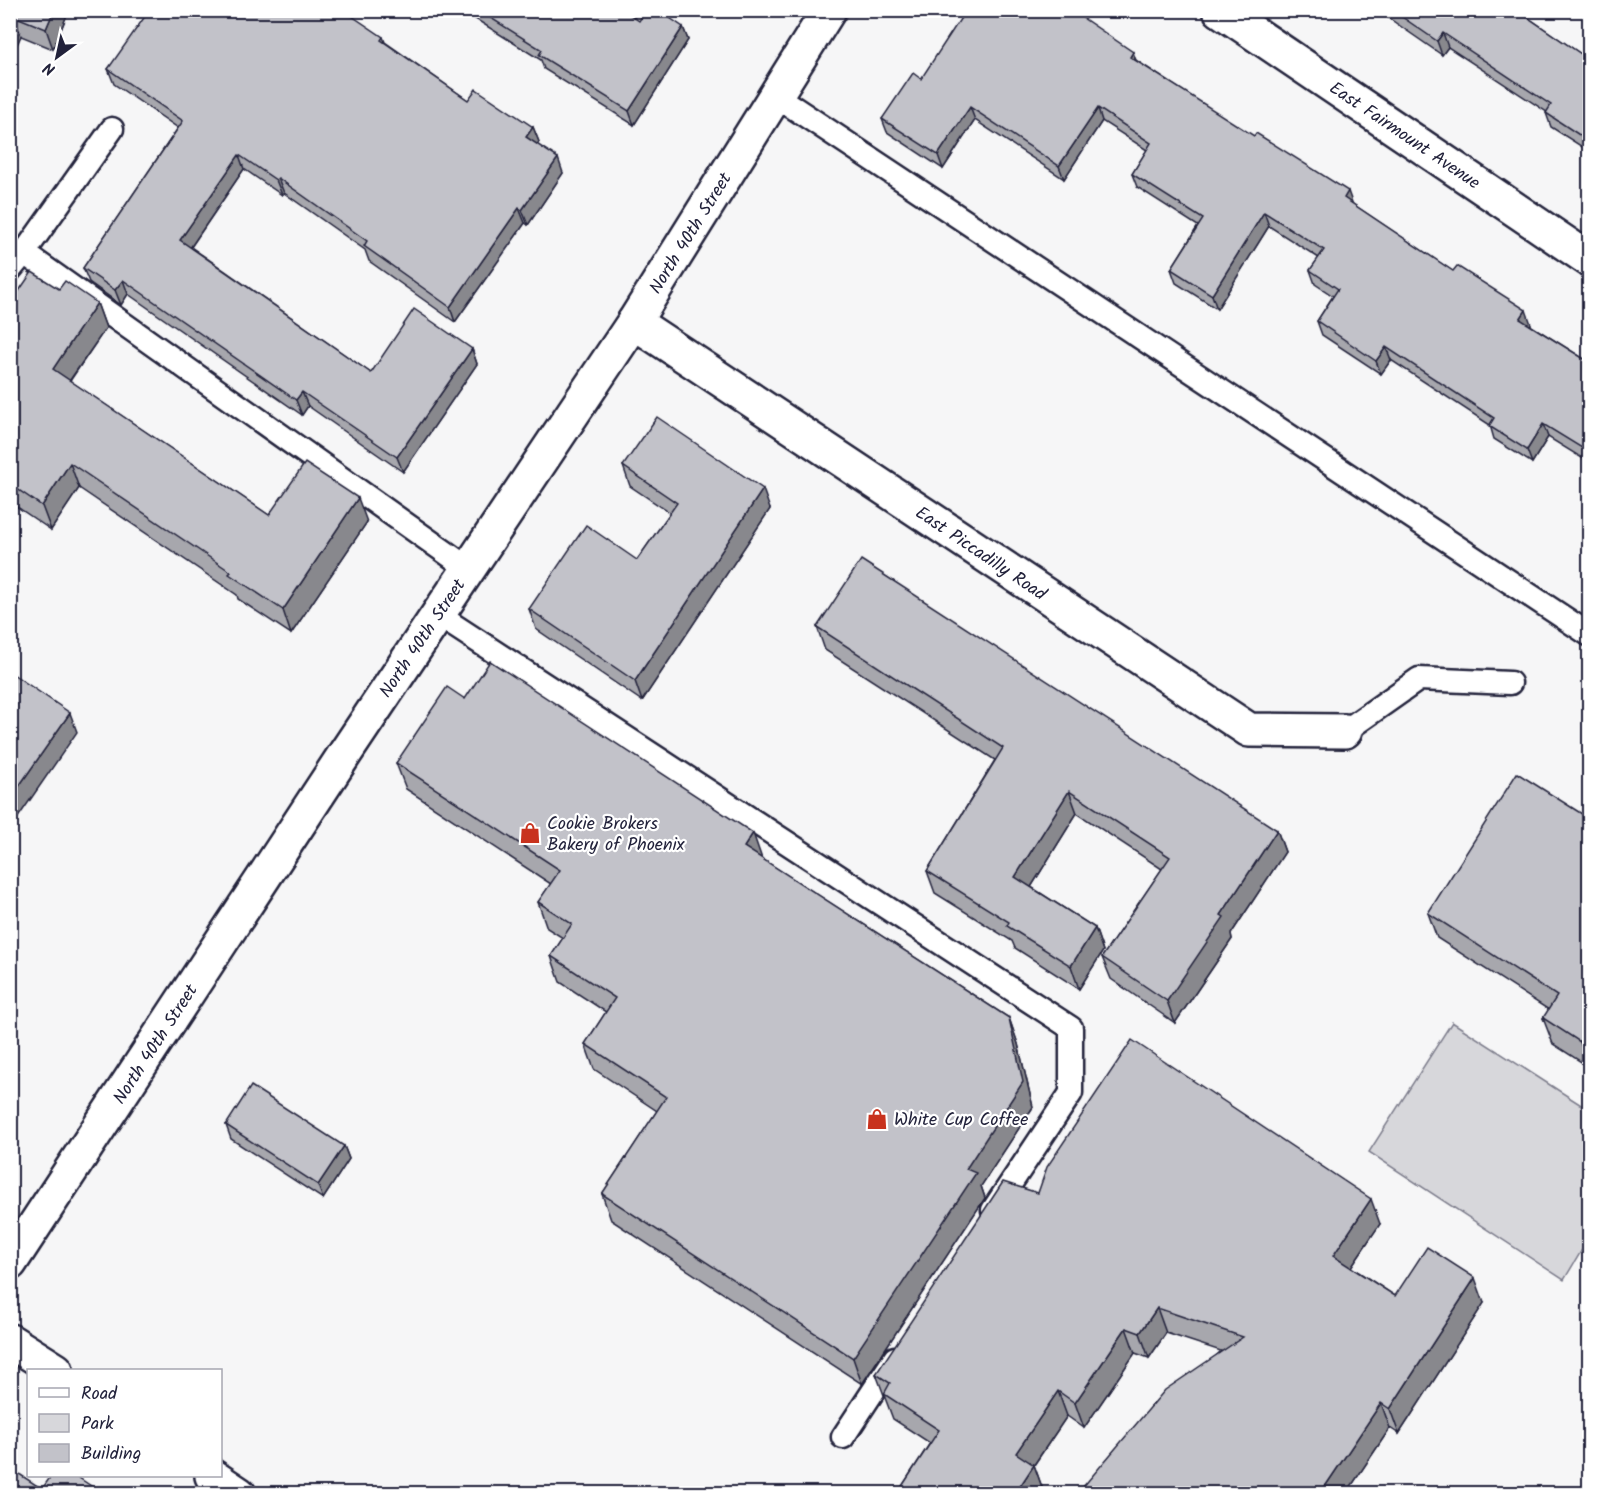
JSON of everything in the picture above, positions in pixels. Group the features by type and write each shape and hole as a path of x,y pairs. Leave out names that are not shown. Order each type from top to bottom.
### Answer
{"main road":[{"name":"East Fairmount Avenue","path":"1220,10 1590,260"},
{"name":"North 40th Street","path":"10,1263 346,752 634,322 776,96 819,14"},
{"name":"East Piccadilly Road","path":"634,322 1249,730 1345,731"},
{"path":"10,1341 53,1369"},
{"path":"214,1477 239,1494"}],"lane":[{"path":"776,96 1590,635"},
{"path":"112,129 17,261 469,569"},
{"path":"438,615 1071,1028 1071,1093 980,1230"},
{"path":"1345,731 1419,679 1510,683"},
{"path":"843,1437 908,1338"}],"green space":[{"path":"1452,1022 1589,1110 1589,1238 1564,1280 1369,1152"}],"building":[{"path":"10,10 54,10 46,29 14,16 10,23"},
{"path":"158,10 343,10 383,37 381,40 468,100 476,89 533,127 526,137 558,158 522,210 519,208 450,307 364,246 367,241 278,178 276,180 239,155 180,240 371,373 414,309 472,349 397,457 302,392 296,400 123,280 115,290 83,268 183,121 108,69 148,12 154,16"},
{"path":"478,10 623,10 639,21 646,10 658,10 683,27 629,111 539,55 542,50"},
{"path":"966,10 1071,10 1133,52 1130,57 1254,136 1256,133 1348,191 1344,198 1453,271 1457,266 1526,310 1520,319 1590,361 1590,453 1543,424 1527,450 1489,426 1494,418 1386,347 1376,361 1317,321 1338,289 1310,270 1324,250 1264,212 1212,295 1171,269 1203,219 1132,174 1151,143 1098,108 1059,166 970,107 938,155 882,119 913,73 921,79"},
{"path":"1392,10 1517,10 1584,56 1590,47 1590,142 1546,113 1551,105 1443,33 1437,41"},
{"path":"32,272 59,289 65,281 97,303 53,369 269,515 305,463 358,498 283,610 70,463 42,506 10,484 10,304"},
{"path":"657,417 763,489 635,681 529,609 586,525 637,560 677,503 623,466"},
{"path":"861,560 1277,830 1221,915 1224,917 1167,1001 1102,957 1170,857 1069,791 1015,877 1095,928 1071,966 1007,926 1009,922 927,871 1003,748 817,627"},
{"path":"490,661 753,833 744,847 1009,1018 1023,1082 966,1169 976,1173 853,1358 602,1194 666,1097 585,1044 615,998 551,956 572,924 538,902 560,870 396,763 447,687 465,699"},
{"path":"10,672 70,713 10,799"},
{"path":"1517,773 1590,819 1590,1027 1580,1042 1543,1018 1557,996 1428,913"},
{"path":"1132,1040 1371,1199 1333,1256 1395,1296 1427,1247 1475,1278 1390,1409 1381,1403 1320,1494 1077,1494 1165,1390 1243,1337 1157,1308 1140,1333 1126,1328 1075,1403 1058,1391 1016,1453 1034,1465 1015,1494 897,1494 939,1430 884,1394 890,1383 876,1374 1003,1182 1038,1193 1047,1167"},
{"path":"251,1086 344,1146 318,1185 226,1125"},
{"path":"10,1468 42,1489 50,1477 78,1477 103,1494 10,1494"}],"place":[{"name":"Cookie Brokers Bakery of Phoenix","path":"530,833"},
{"name":"White Cup Coffee","path":"877,1119"}]}
